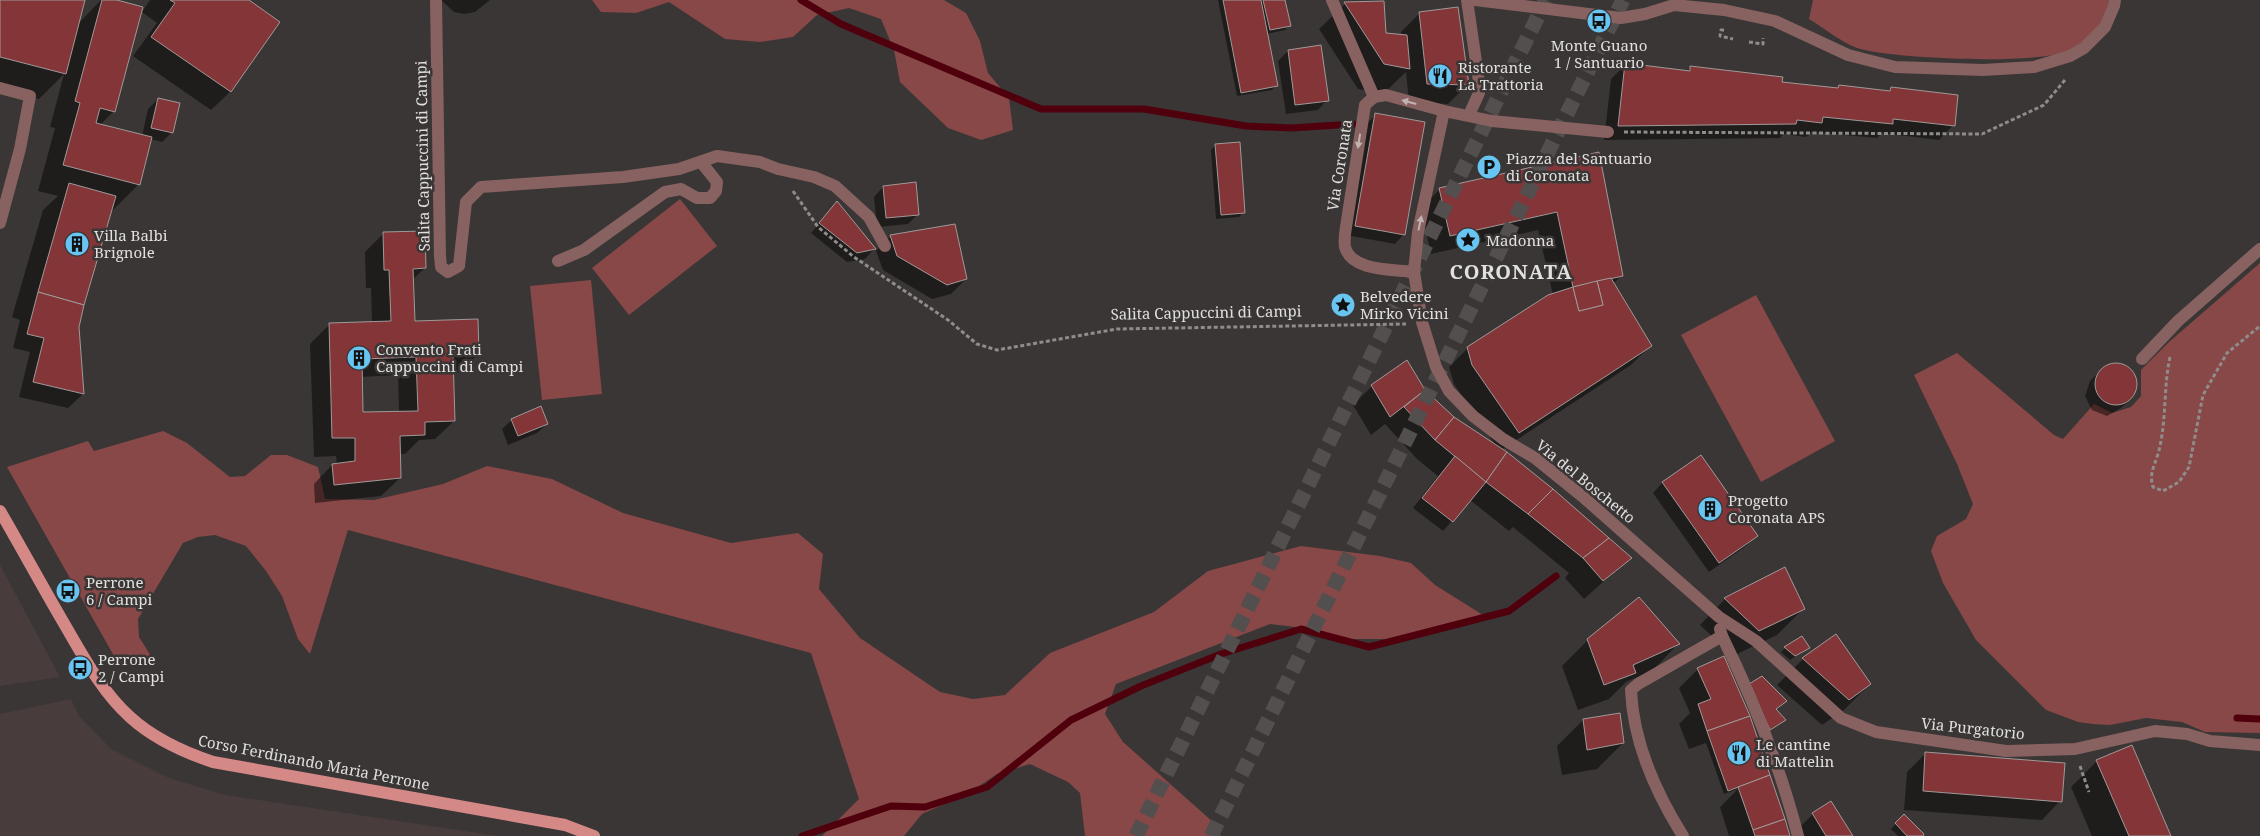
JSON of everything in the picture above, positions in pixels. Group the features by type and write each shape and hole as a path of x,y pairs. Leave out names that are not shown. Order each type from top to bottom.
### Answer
{"main road":[{"name":"Corso Ferdinando Maria Perrone","path":"0,511 75,642 106,690 129,717 144,729 184,752 213,762 565,825 594,836"}],"street":[{"name":"Salita Cappuccini di Campi","path":"436,0 440,256 441,268 448,272 459,266 466,202 481,187 624,177 679,169 717,156 760,162 778,170"},
{"path":"1332,0 1374,97 1386,95 1444,111 1492,121 1608,132"},
{"path":"1467,0 1479,82 1479,93 1469,115"},
{"path":"1475,0 1621,18 1674,6 1724,10 1775,21 1848,56 1895,67 1983,70 2034,67 2070,56 2089,43 2105,28 2115,0"},
{"path":"0,88 30,96 20,149 0,223"},
{"name":"Via Coronata","path":"1374,97 1365,106 1346,227 1345,246 1351,258 1361,265 1414,272"},
{"name":"Via del Boschetto","path":"1444,111 1418,232 1414,272 1422,322 1440,375 1449,391 1473,416 1504,439 1535,458 1568,485 1718,617"},
{"path":"558,261 584,250 665,192 682,189 697,198 710,198 716,191 717,182 701,162"},
{"path":"778,170 814,177 834,186 868,217 885,246"},
{"path":"2142,358 2178,321 2260,249"},
{"path":"1718,617 1722,636 1745,683 1770,742 1786,789 1798,836"},
{"name":"Via Purgatorio","path":"1718,617 1756,641 1841,718 1876,732 2006,751 2074,749 2155,731 2187,734 2210,741 2260,744"},
{"path":"1683,836 1665,807 1651,772 1632,713 1631,690 1638,684 1722,636"}],"path":[{"path":"1728,31 1721,30 1720,36 1733,38"},
{"path":"1749,42 1763,44 1764,38 1757,36"},
{"path":"1608,132 1982,134 2044,104 2066,80"},
{"name":"Salita Cappuccini di Campi","path":"778,170 818,228 854,258 948,320 977,344 997,350 1117,329 1358,325 1422,322"},
{"path":"2171,350 2165,418 2158,452 2150,477 2154,487 2163,491 2179,482 2189,467 2203,395 2226,353 2260,326"},
{"path":"2074,749 2089,792"}],"shaded area":[{"path":"592,0 944,0 966,13 980,41 988,73 1009,98 1013,130 981,140 948,128 900,82 894,50 881,19 849,8 817,15 793,37 760,42 725,39 669,2 636,13 601,12"},
{"path":"1813,0 2109,0 2108,8 2101,23 2082,43 2068,51 2027,58 1964,59 1900,55 1857,48 1839,39 1809,19"},
{"path":"680,199 717,246 629,315 592,268"},
{"path":"2260,263 2260,733 2205,732 2182,722 2146,718 2110,725 2093,724 2078,722 2046,710 1976,640 1943,583 1931,551 1937,536 1966,519 1973,504 1957,464 1914,375 1957,353 2054,435 2063,439 2094,404 2112,413 2131,407 2141,396 2141,370 2169,342"},
{"path":"591,280 602,394 542,400 530,286"},
{"path":"1756,295 1835,441 1761,482 1681,335"},
{"path":"163,431 187,443 230,477 245,476 271,455 287,455 318,467 325,499 374,500 443,484 487,466 552,479 623,513 731,543 798,533 823,554 819,589 860,638 940,692 973,699 1005,695 1050,653 1154,612 1208,571 1301,546 1380,556 1411,563 1435,585 1483,615 1403,639 1336,639 1304,628 1270,624 1116,684 1105,714 1123,742 1213,822 1221,836 1085,836 1080,793 1068,782 1030,764 997,774 969,793 922,814 904,836 822,836 859,799 811,653 348,530 310,654 298,639 282,596 266,571 246,546 215,535 198,537 183,543 138,619 139,637 156,664 140,667 118,663 7,467 88,441 94,451"},
{"path":"0,565 60,677 0,686"},
{"path":"71,699 79,716 111,749 169,778 225,795 498,836 0,836 0,714"}],"building":[{"path":"0,0 85,0 66,74 0,57"},
{"path":"102,0 117,0 143,7 115,112 100,108 96,123 152,137 140,185 63,165 80,103 75,101"},
{"path":"170,0 249,0 280,22 231,92 151,37 175,3"},
{"path":"1223,0 1261,0 1278,86 1241,93"},
{"path":"1263,0 1285,0 1291,26 1270,30"},
{"path":"1384,1 1386,33 1407,35 1410,69 1384,64 1344,2"},
{"path":"1458,7 1469,85 1427,84 1419,12"},
{"path":"1321,45 1329,101 1295,105 1288,50"},
{"path":"1625,63 1690,71 1690,66 1783,77 1782,82 1838,88 1839,85 1890,91 1891,87 1958,95 1955,126 1893,119 1893,124 1823,117 1822,123 1797,120 1796,124 1618,126"},
{"path":"158,98 180,103 173,133 151,128"},
{"path":"1375,113 1425,122 1405,235 1355,226"},
{"path":"1240,142 1245,213 1221,215 1215,144"},
{"path":"1599,152 1623,276 1573,287 1557,212 1450,236 1439,188"},
{"path":"916,182 919,215 886,218 883,186"},
{"name":"Villa Balbi Brignole","path":"69,183 116,196 84,305 38,292"},
{"path":"837,201 876,249 857,253 819,223"},
{"path":"955,224 967,279 947,285 897,256 890,235"},
{"name":"Convento Frati Cappuccini di Campi","path":"425,231 426,268 413,269 415,321 478,319 479,354 453,355 455,421 425,422 425,435 400,436 401,478 334,485 332,464 355,461 355,438 332,438 329,323 391,321 389,270 384,270 383,232","holes":["416,357 418,411 363,412 362,359"]},
{"path":"1611,278 1652,346 1519,433 1472,365 1467,347 1548,295 1573,287 1579,311 1603,305 1597,281"},
{"path":"1597,281 1603,305 1579,311 1573,287"},
{"path":"38,292 84,305 79,327 84,394 33,382 44,338 27,334"},
{"path":"1407,360 1425,390 1390,417 1371,385"},
{"path":"2116,363 2131,369 2137,384 2131,399 2116,405 2101,399 2095,384 2101,369"},
{"path":"1425,390 1454,417 1435,440 1404,407"},
{"path":"541,406 548,424 518,436 511,419"},
{"path":"1454,417 1507,452 1486,482 1435,440"},
{"path":"1507,452 1553,489 1528,514 1486,482"},
{"name":"Progetto Coronata APS","path":"1701,455 1758,536 1719,563 1662,482"},
{"path":"1455,456 1486,482 1453,522 1422,498"},
{"path":"1553,489 1609,538 1583,558 1528,514"},
{"path":"1609,538 1632,558 1603,581 1583,558"},
{"path":"1785,567 1805,609 1759,631 1724,598"},
{"path":"1639,597 1680,644 1633,665 1636,673 1604,685 1587,639"},
{"path":"1836,634 1871,684 1849,700 1802,658"},
{"path":"1802,636 1810,648 1795,656 1784,647"},
{"path":"1724,656 1750,716 1707,731 1698,704 1711,699 1697,668"},
{"path":"1762,676 1787,701 1776,709 1786,720 1770,730 1749,684"},
{"path":"1620,713 1624,743 1587,750 1583,719"},
{"name":"Le cantine di Mattelin","path":"1750,716 1770,775 1728,791 1707,731"},
{"path":"2132,745 2171,836 2129,836 2096,760"},
{"path":"1925,752 2065,763 2062,802 1923,791"},
{"path":"1770,775 1785,819 1753,830 1738,787"},
{"path":"1831,801 1853,836 1826,836 1812,813"},
{"path":"1904,814 1924,834 1923,836 1907,836 1895,823"},
{"path":"1785,819 1790,836 1755,836 1753,830"}],"waterway":[{"path":"801,0 841,24 1041,109 1144,109 1246,126 1291,128 1354,124"},
{"path":"802,836 891,806 925,807 987,787 1071,720 1141,686 1221,654 1301,629 1369,647 1509,611 1556,576"},
{"path":"2237,718 2260,719"}],"tunnel":[{"path":"1136,836 1546,0"},
{"path":"1211,836 1623,0"}],"place":[{"name":"Monte Guano 1 / Santuario","path":"1599,21"},
{"name":"Ristorante La Trattoria","path":"1440,76"},
{"name":"Piazza del Santuario di Coronata","path":"1489,167"},
{"name":"Madonna","path":"1468,240"},
{"name":"Villa Balbi Brignole","path":"77,244"},
{"name":"Belvedere Mirko Vicini","path":"1343,305"},
{"name":"Convento Frati Cappuccini di Campi","path":"359,358"},
{"name":"Progetto Coronata APS","path":"1710,509"},
{"name":"Perrone 6 / Campi","path":"68,591"},
{"name":"Perrone 2 / Campi","path":"80,668"},
{"name":"Le cantine di Mattelin","path":"1739,753"}],"district":[{"name":"CORONATA","path":"1511,271"}]}
